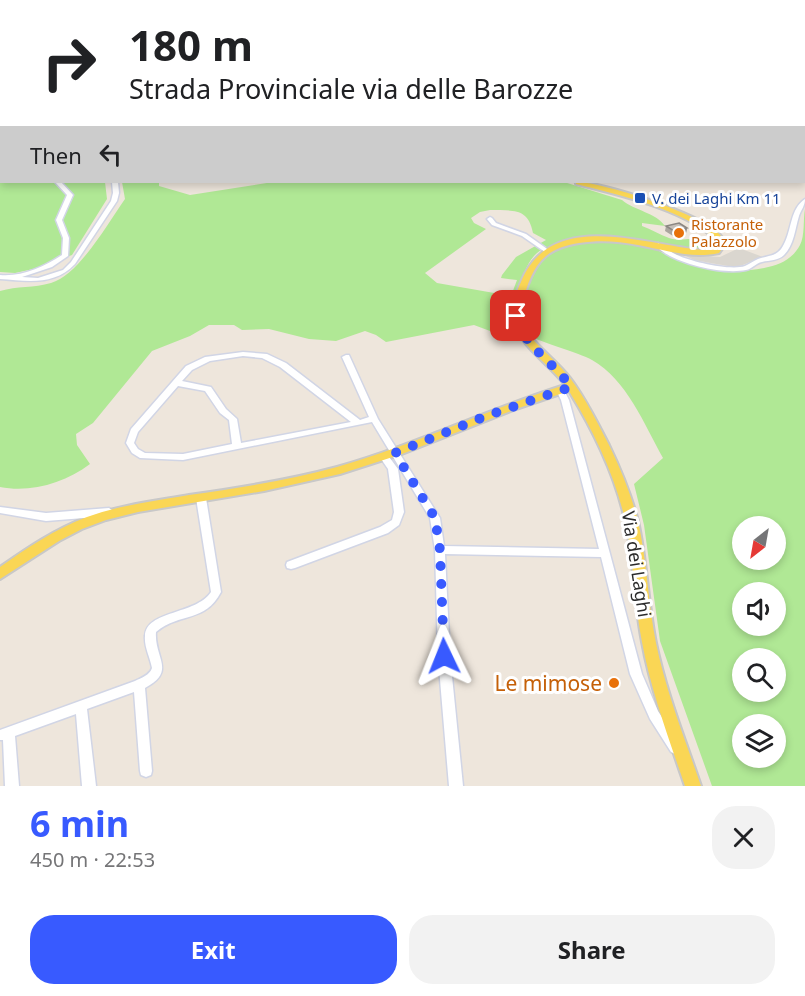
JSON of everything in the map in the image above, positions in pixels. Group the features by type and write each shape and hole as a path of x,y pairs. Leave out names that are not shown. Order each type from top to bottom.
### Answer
{"main road":[{"path":"547,251 566,243 603,237 628,239 702,253 714,252 722,243 710,230 676,213 582,183"},
{"name":"Via dei Laghi","path":"547,251 526,278 517,303 516,319 528,341 555,366 566,389 596,431 624,494 634,530 652,658 693,786"},
{"path":"0,574 32,550 94,520 125,511 292,482 389,454 566,389"}],"street":[{"path":"9,279 52,265 65,256 66,238 59,220 70,195 59,183"},
{"path":"0,277 44,279 68,268 114,201 115,183"},
{"path":"658,245 672,255 706,265 728,268 749,267 758,261 775,258 783,252 800,208 805,201"},
{"path":"490,219 494,224 524,235 547,251"},
{"path":"358,423 283,365 254,354 228,355 189,368 134,431 130,443 135,451 146,457 177,457 237,447 358,423 374,419"},
{"path":"291,566 384,530 396,522 399,512 389,454 346,357"},
{"path":"177,382 208,389 223,411 233,419 237,447"},
{"path":"566,389 565,400 642,690 657,722 685,763"},
{"path":"389,454 434,515 440,550 444,656 456,786"},
{"path":"12,786 6,734 153,679 158,671 150,638 151,630 162,621 206,605 216,592 201,498"},
{"path":"0,510 46,517 125,511"},
{"path":"440,550 604,553"},
{"path":"140,685 146,771"},
{"path":"81,706 89,786"}],"green space":[{"path":"0,183 105,183 107,199 72,255 38,268 15,273 0,272"},
{"path":"122,183 159,183 159,186 190,195 267,183 567,183 622,200 661,221 665,226 642,223 642,226 666,237 696,239 706,243 700,251 632,239 599,236 547,247 534,256 524,272 518,289 504,314 505,336 498,338 490,331 474,325 386,342 365,331 336,341 309,339 269,329 242,330 234,325 209,325 190,336 152,351 93,423 76,434 77,445 90,464 70,476 47,485 24,489 0,487 0,291 45,285 62,278 92,247 125,199","holes":["490,210 512,211 523,215 531,225 533,233 546,240 516,257 502,275 501,278 517,280 511,296 437,283 425,273 486,229 474,223 471,218 480,212"]},
{"path":"805,209 805,786 712,786 660,641 644,525 634,484 663,458 634,404 615,379 592,360 529,335 523,326 523,302 532,276 548,256 564,247 587,241 619,240 639,244 706,267 743,271 764,268 785,261 797,250 803,237"}],"shaded area":[{"path":"739,248 763,257 740,266 728,266 694,260 684,255 720,257"}],"building":[{"path":"679,223 687,228 674,231 666,226"}],"place":[{"name":"V. dei Laghi Km 11","path":"640,198"},
{"name":"Ristorante Palazzolo","path":"679,233"},
{"name":"Le mimose","path":"614,683"}],"route":[{"path":"444,656 440,550 435,518 395,453 486,416 571,387 555,366 526,338 516,316"}]}
